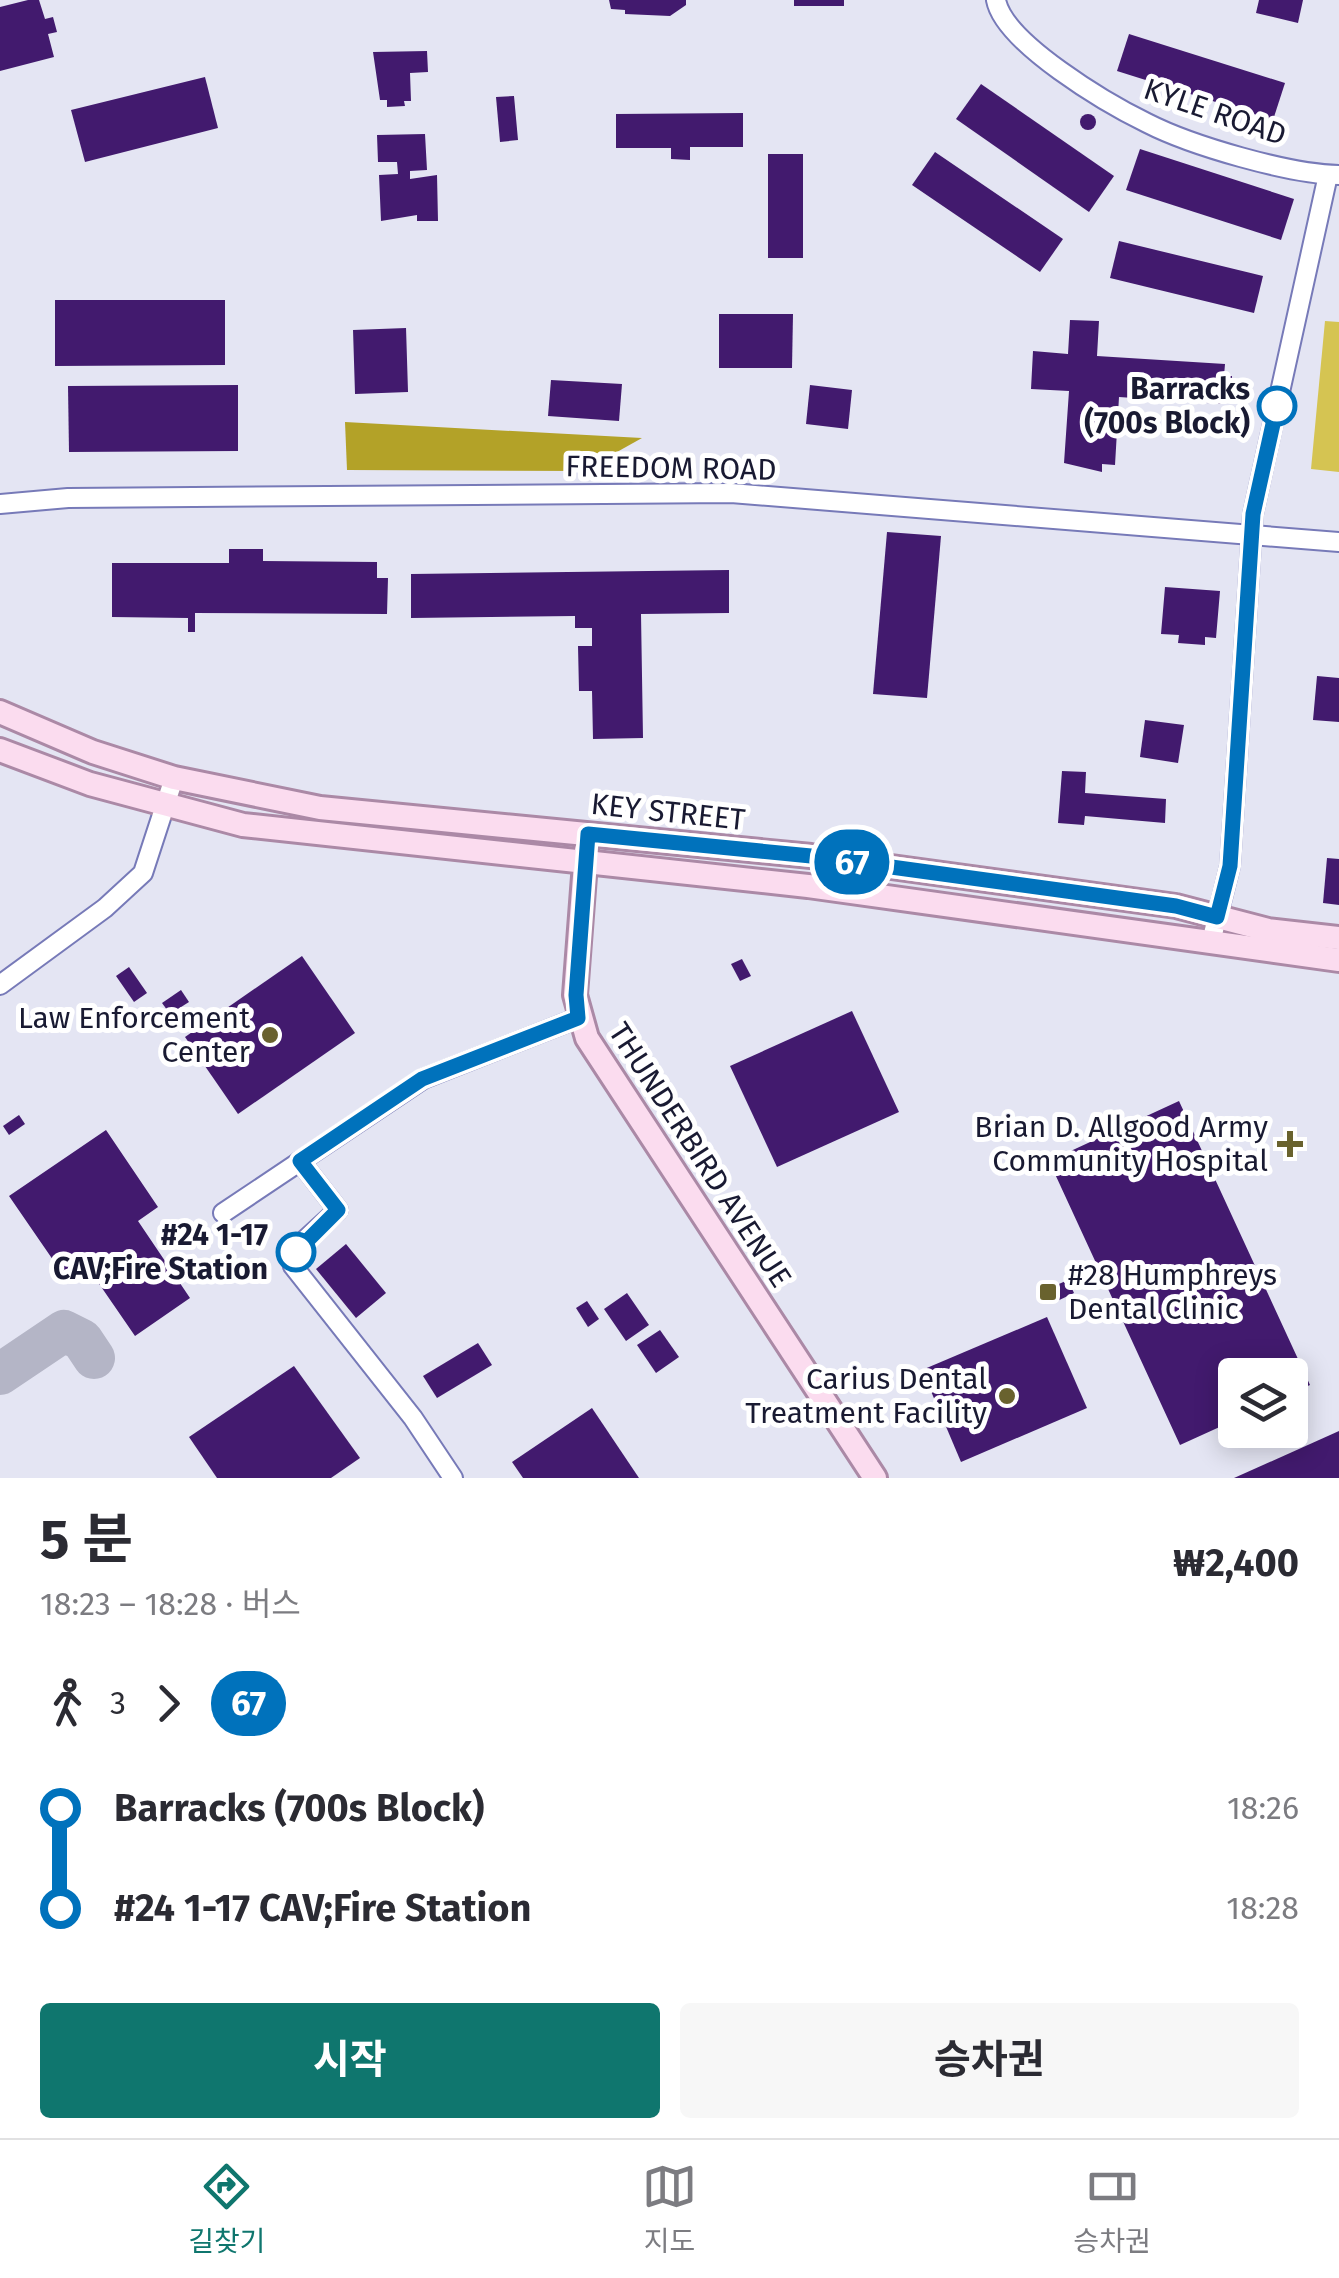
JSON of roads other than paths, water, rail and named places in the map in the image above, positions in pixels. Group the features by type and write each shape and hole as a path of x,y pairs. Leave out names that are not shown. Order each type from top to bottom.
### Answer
{"main road":[{"name":"KEY STREET","path":"0,712 93,752 174,778 320,808 811,856 1176,906 1268,930 1339,938"},
{"name":"KEY STREET","path":"0,750 166,807 317,836 808,886 1339,960"},
{"name":"THUNDERBIRD AVENUE","path":"588,834 576,995 578,1018 587,1038 876,1478"}],"street":[{"name":"KYLE ROAD","path":"996,0 998,10 1017,36 1100,96 1149,124 1274,165 1334,175"},
{"path":"1211,942 1230,866 1251,534 1334,175"},
{"name":"FREEDOM ROAD","path":"0,504 68,498 731,493 1339,542"},
{"path":"0,985 105,908 144,873 174,778"},
{"path":"223,1213 422,1079 578,1018"},
{"path":"300,1161 338,1210 305,1240 293,1266 413,1418 453,1478"}],"place":[{"name":"Barracks (700s Block)","path":"1277,406"},
{"name":"Law Enforcement Center","path":"270,1035"},
{"name":"Brian D. Allgood Army Community Hospital","path":"1290,1144"},
{"name":"#24 1-17 CAV;Fire Station","path":"296,1252"},
{"name":"#28 Humphreys Dental Clinic","path":"1048,1292"},
{"name":"Carius Dental Treatment Facility","path":"1007,1396"}]}
